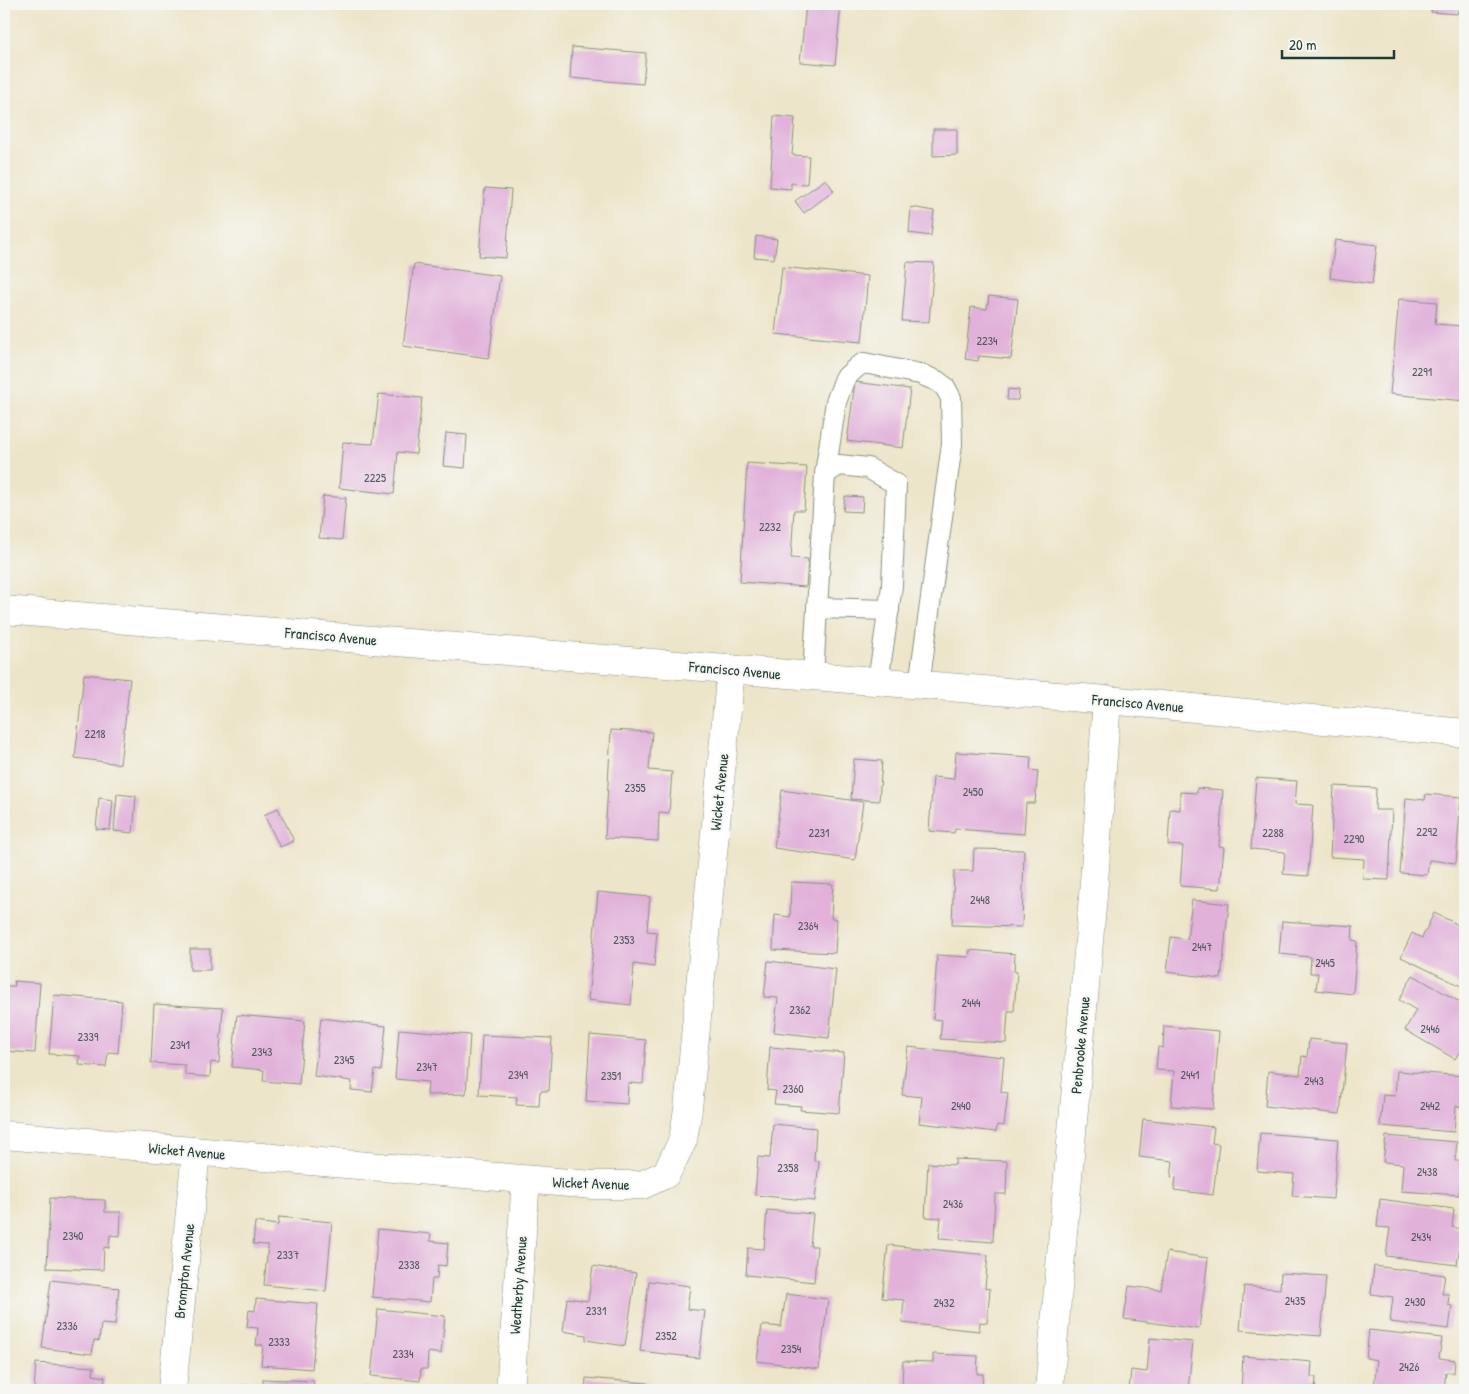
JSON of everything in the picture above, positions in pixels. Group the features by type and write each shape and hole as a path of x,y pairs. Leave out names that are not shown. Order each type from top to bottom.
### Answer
{"street":[{"name":"Francisco Avenue","path":"4,610 1107,700 1465,733"},
{"name":"Wicket Avenue","path":"4,1135 593,1185 642,1185 666,1174 683,1140 689,1100 731,669"},
{"name":"Penbrooke Avenue","path":"1049,1390 1093,896 1107,700"},
{"name":"Brompton Avenue","path":"172,1390 196,1152"},
{"name":"Weatherby Avenue","path":"510,1390 526,1180"}],"lane":[{"path":"813,676 825,474 836,402 846,378 856,367 864,363 920,374 945,387 951,398 952,444 919,685"},
{"path":"825,474 838,465 868,468 896,484 895,550 889,610 878,682"},
{"path":"817,608 889,610"}],"building":[{"path":"806,4 841,4 835,65 800,62"},
{"path":"1432,4 1458,4 1457,14 1431,12"},
{"path":"572,47 646,53 643,84 570,78"},
{"path":"774,116 795,118 792,155 809,156 807,184 791,183 791,189 770,187"},
{"path":"933,129 957,129 957,155 933,156"},
{"path":"826,179 834,191 804,213 795,201"},
{"path":"485,188 511,190 506,258 479,256"},
{"path":"911,207 934,211 931,236 909,233"},
{"path":"756,236 777,239 774,259 754,257"},
{"path":"1335,240 1377,245 1372,284 1330,278"},
{"path":"907,262 934,263 929,322 902,321"},
{"path":"414,264 500,276 489,358 403,346"},
{"path":"782,267 868,276 862,342 775,334"},
{"path":"989,296 1018,299 1011,359 979,356 978,361 965,359 971,307 987,309"},
{"path":"1399,299 1437,302 1435,324 1464,326 1465,401 1390,394"},
{"path":"855,382 910,389 903,448 847,441"},
{"path":"1008,389 1019,390 1018,400 1007,400"},
{"path":"379,394 422,398 416,454 398,452 394,494 339,488 343,442 373,444"},
{"path":"446,433 467,435 465,468 443,466"},
{"path":"747,463 807,467 804,510 794,510 791,558 808,559 806,587 740,582"},
{"path":"323,496 346,498 342,540 319,538"},
{"path":"845,496 863,497 862,512 843,511"},
{"path":"84,674 130,679 120,764 75,758"},
{"path":"611,730 652,732 649,770 672,772 669,813 659,812 658,841 605,838"},
{"path":"956,752 1031,757 1030,770 1038,771 1035,803 1026,803 1024,834 955,829 954,833 929,831 933,777 954,779"},
{"path":"854,759 882,761 879,801 851,799"},
{"path":"1256,778 1297,781 1295,804 1313,805 1308,876 1283,874 1285,852 1251,849"},
{"path":"1334,786 1376,788 1375,810 1392,810 1389,880 1363,879 1364,859 1330,857"},
{"path":"1197,788 1223,790 1219,846 1224,847 1220,889 1180,886 1183,846 1168,845 1170,809 1180,810 1180,792 1197,793"},
{"path":"782,790 863,802 855,860 774,848"},
{"path":"117,794 136,796 133,833 114,831"},
{"path":"1426,794 1461,797 1456,863 1429,860 1427,875 1400,873 1406,798 1425,800"},
{"path":"99,798 113,800 110,830 96,829"},
{"path":"278,808 294,841 280,847 264,815"},
{"path":"974,849 1024,850 1022,927 952,925 954,871 973,871"},
{"path":"791,882 833,884 831,918 837,919 835,953 773,950 775,915 790,917"},
{"path":"598,892 650,897 647,931 657,932 654,967 634,964 631,1005 588,1000"},
{"path":"1192,900 1229,904 1221,979 1167,972 1171,937 1187,939"},
{"path":"1434,913 1465,928 1465,988 1401,957 1412,933 1422,938"},
{"path":"1282,921 1353,926 1352,940 1357,941 1353,994 1316,990 1318,973 1310,973 1311,957 1279,954"},
{"path":"190,949 210,949 210,970 190,970"},
{"path":"970,950 1015,954 1014,971 1017,972 1014,1011 1008,1011 1006,1043 940,1039 942,1020 933,1019 937,955 969,957"},
{"path":"768,961 836,969 829,1038 774,1032 778,998 764,997"},
{"path":"1413,975 1465,1005 1465,1042 1455,1059 1405,1030 1416,1010 1399,1000"},
{"path":"14,981 40,983 35,1053 4,1051 4,986 15,986"},
{"path":"54,995 122,1001 118,1053 108,1052 106,1067 79,1065 80,1056 49,1054"},
{"path":"154,1004 223,1008 219,1063 211,1062 210,1077 185,1075 185,1065 151,1063"},
{"path":"237,1015 305,1021 299,1084 263,1081 264,1070 232,1067"},
{"path":"321,1018 386,1026 381,1071 375,1070 372,1092 351,1090 352,1081 314,1076"},
{"path":"1164,1026 1219,1031 1213,1109 1171,1106 1174,1071 1156,1070 1158,1047 1163,1048"},
{"path":"399,1029 470,1035 466,1094 427,1095 428,1082 395,1079"},
{"path":"482,1035 552,1038 549,1091 540,1091 539,1106 516,1105 517,1097 479,1095"},
{"path":"590,1035 646,1040 643,1084 628,1083 627,1104 586,1101"},
{"path":"1309,1039 1347,1043 1340,1114 1265,1106 1268,1071 1300,1075 1302,1056 1307,1057"},
{"path":"770,1047 844,1053 839,1113 800,1110 801,1106 774,1104 776,1091 767,1090"},
{"path":"908,1047 1004,1057 1001,1092 1008,1093 1004,1126 997,1125 996,1132 919,1123 922,1097 902,1095"},
{"path":"1397,1071 1465,1076 1464,1107 1456,1106 1454,1132 1380,1126 1383,1095 1395,1096"},
{"path":"1143,1119 1214,1127 1212,1143 1219,1144 1213,1195 1174,1190 1176,1178 1171,1177 1173,1161 1139,1157"},
{"path":"773,1124 816,1128 814,1161 819,1161 815,1201 755,1195 758,1157 770,1158"},
{"path":"1260,1133 1338,1139 1333,1199 1292,1196 1294,1174 1257,1171"},
{"path":"1386,1136 1457,1142 1455,1161 1462,1161 1459,1195 1401,1191 1403,1164 1383,1162"},
{"path":"955,1159 1007,1161 1006,1194 995,1194 993,1242 939,1238 941,1218 925,1217 928,1163 955,1165"},
{"path":"50,1198 105,1200 105,1212 121,1212 120,1236 110,1235 109,1248 104,1247 103,1270 47,1268"},
{"path":"1380,1199 1454,1209 1452,1227 1462,1229 1457,1265 1386,1256 1390,1228 1377,1227"},
{"path":"767,1210 813,1214 810,1246 817,1246 814,1282 746,1275 748,1248 764,1249"},
{"path":"279,1217 332,1222 326,1291 264,1285 268,1245 253,1244 255,1222 278,1225"},
{"path":"378,1229 431,1234 430,1241 448,1243 446,1266 438,1265 437,1279 432,1279 430,1302 372,1297"},
{"path":"888,1245 988,1255 985,1288 990,1289 987,1323 980,1322 979,1331 902,1323 904,1300 882,1298"},
{"path":"1167,1252 1208,1258 1199,1329 1124,1319 1129,1286 1161,1290"},
{"path":"593,1266 636,1273 625,1346 586,1340 586,1335 563,1331 567,1298 588,1301"},
{"path":"1374,1266 1445,1275 1442,1294 1449,1294 1448,1305 1452,1306 1449,1329 1390,1322 1393,1297 1371,1294"},
{"path":"1281,1273 1326,1276 1321,1336 1240,1330 1244,1286 1280,1289"},
{"path":"51,1280 119,1288 115,1325 101,1324 99,1341 94,1340 92,1354 42,1348"},
{"path":"649,1281 690,1286 687,1309 705,1311 699,1358 640,1351"},
{"path":"786,1294 828,1299 819,1369 757,1361 762,1325 781,1327"},
{"path":"256,1299 318,1304 312,1369 261,1365 263,1345 256,1345 258,1328 247,1327 249,1310 255,1311"},
{"path":"378,1309 445,1316 441,1354 428,1352 427,1369 421,1369 420,1381 371,1376"},
{"path":"1369,1330 1442,1338 1439,1358 1455,1360 1454,1373 1446,1372 1444,1390 1374,1388 1377,1360 1366,1358"},
{"path":"1150,1338 1193,1342 1188,1390 1129,1390 1131,1370 1147,1372"},
{"path":"933,1354 978,1356 977,1374 983,1374 982,1390 902,1390 903,1361 933,1362"},
{"path":"1243,1356 1312,1362 1311,1377 1316,1377 1315,1390 1241,1390"},
{"path":"36,1363 94,1367 93,1375 105,1377 104,1390 34,1390"},
{"path":"586,1378 647,1383 647,1390 585,1390"},
{"path":"263,1379 314,1381 313,1390 241,1390 241,1385 263,1386"},
{"path":"362,1387 414,1389 414,1390 362,1390"}]}
